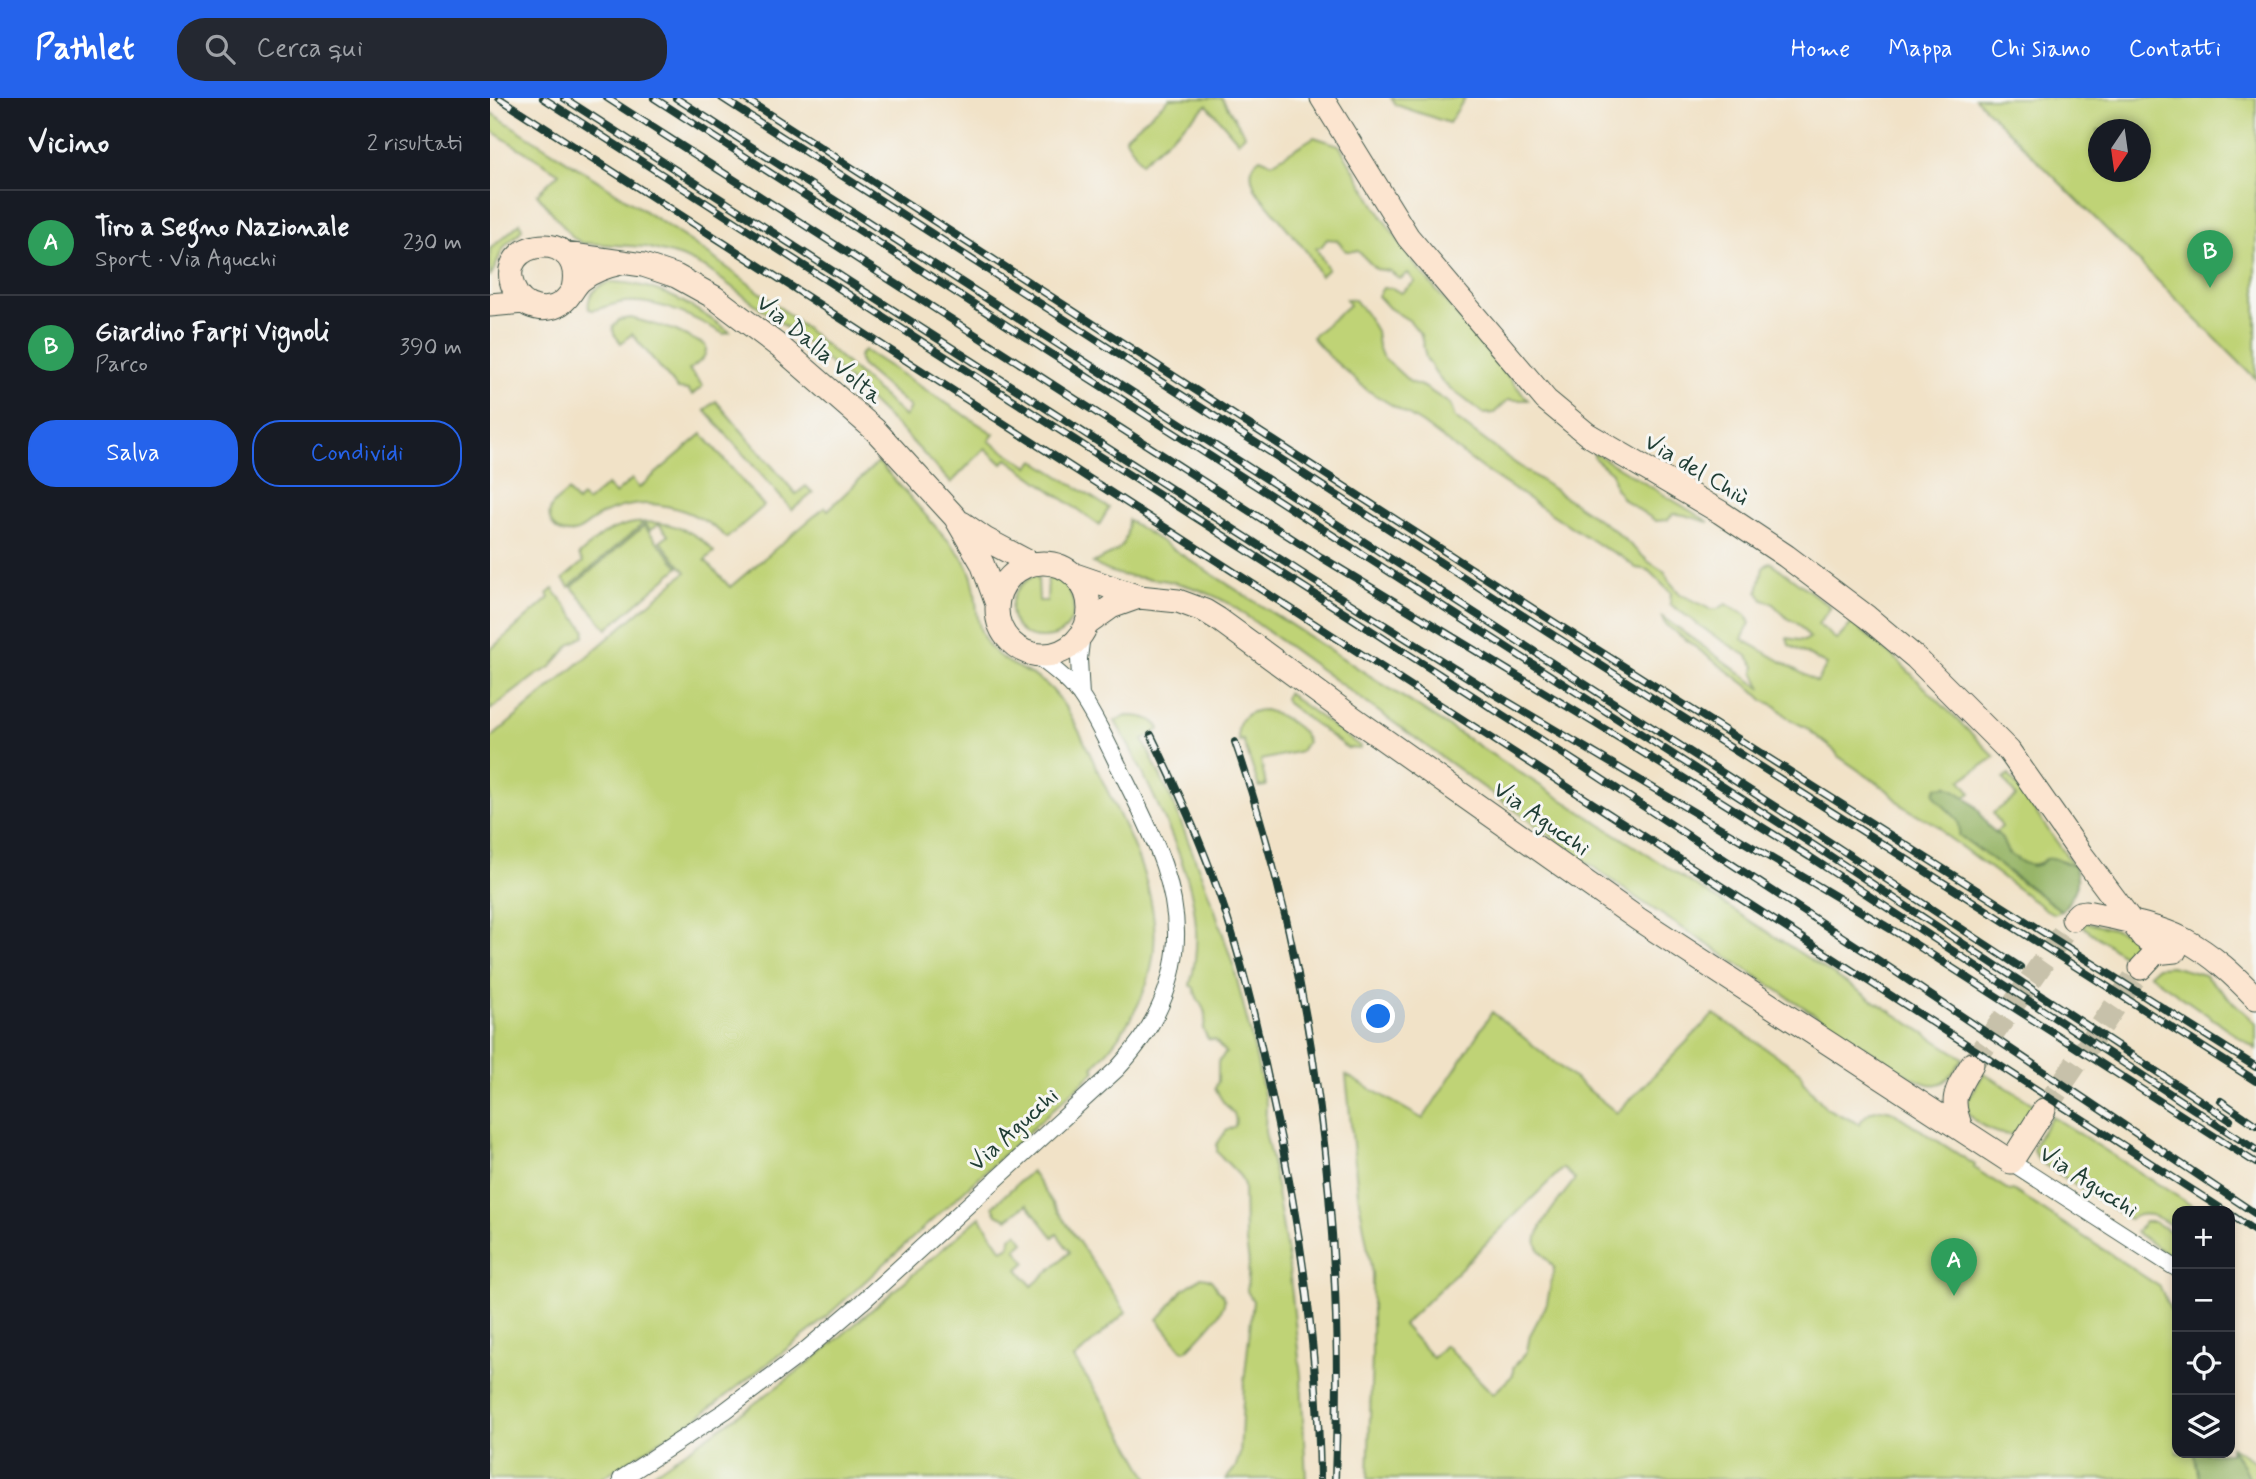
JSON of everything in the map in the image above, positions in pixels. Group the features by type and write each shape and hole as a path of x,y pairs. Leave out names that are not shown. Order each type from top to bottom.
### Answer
{"street":[{"name":"Via del Chiù","path":"1322,98 1408,237 1546,400 1587,434 1703,502 1786,556 1916,657 2009,751 2081,854 2134,923"},
{"name":"Via Dalla Volta","path":"490,295 511,274 517,258 532,247 547,245 565,254 653,268 688,281 751,324 808,370 875,430 955,517 985,539 1032,564"},
{"path":"565,254 574,270 573,289"},
{"path":"511,274 516,294 523,302 532,307 551,308 565,301 573,289 589,275 624,262"},
{"path":"490,305 523,302"},
{"name":"Via Dalla Volta","path":"955,517 982,563 997,604"},
{"path":"1044,562 1075,575 1089,599 1089,612 1084,629 1074,643 1050,654 1032,653 1013,643 1000,626 997,604 1005,583 1012,574 1032,564 1044,562"},
{"name":"Via Agucchi","path":"1075,575 1139,597 1178,601 1205,611 1226,624 1352,717 1639,919 2172,1266"},
{"name":"Via Agucchi","path":"1081,696 1079,668 1084,629 1111,607 1139,597"},
{"name":"Via Agucchi","path":"621,1479 757,1388 845,1317 1111,1075 1135,1049 1156,1016 1170,981 1176,950 1174,911 1169,884 1137,803 1081,696 1062,676 1032,653"},
{"name":"Via del Chiù","path":"2081,854 2090,886 2077,916 2134,923"},
{"path":"2134,923 2148,943 2163,951 2213,958"},
{"path":"2134,923 2174,934 2213,958 2256,998"},
{"path":"2141,968 2150,957 2163,951"},
{"path":"1962,1130 1954,1107 1956,1090 1972,1064"},
{"path":"1911,1097 1931,1100 1956,1090"},
{"name":"Via Agucchi","path":"2011,1162 2044,1111"}],"green space":[{"path":"1170,98 1222,98 1245,135 1238,141 1207,105 1141,163 1125,137"},
{"path":"1391,98 1465,98 1449,123 1396,105"},
{"path":"1975,98 2256,98 2256,379"},
{"path":"490,112 651,215 730,270 832,351 905,417 910,407 861,365 859,356 864,350 994,434 989,441 1029,467 1034,460 1109,508 1099,525 1007,459 1002,464 985,448 951,483 906,435 840,372 797,335 706,268 682,257 646,247 582,243 572,237 537,194 559,173 490,130"},
{"path":"1314,137 1339,145 1382,217 1416,266 1528,400 1508,400 1494,413 1484,414 1442,382 1426,358 1421,335 1410,321 1389,308 1378,296 1383,288 1392,288 1401,293 1415,282 1408,273 1400,279 1390,271 1376,269 1358,251 1346,251 1337,240 1327,239 1321,247 1316,248 1328,269 1320,276 1307,252 1257,192 1251,174 1253,165 1260,158 1272,163"},
{"path":"520,223 522,229 503,249 490,276 490,249"},
{"path":"614,282 646,287 675,298 730,332 724,334 689,316 651,303 625,302 589,309 590,298 595,290"},
{"path":"1346,299 1355,300 1366,314 1376,331 1382,356 1410,382 1424,387 1450,404 1455,418 1515,463 1614,530 1649,562 1665,572 1680,594 1710,609 1718,609 1726,604 1746,615 1750,623 1742,639 1817,682 1827,665 1789,645 1787,638 1804,641 1810,638 1797,623 1788,619 1772,603 1763,600 1758,592 1763,568 1770,562 1831,607 1818,624 1837,640 1852,623 1895,658 1995,757 1961,780 1971,793 1965,797 1948,786 1961,828 2011,875 2062,911 2054,914 2045,909 1944,834 1940,827 1904,807 1887,790 1838,756 1805,727 1789,719 1776,706 1764,701 1666,625 1661,616 1762,689 1754,672 1755,666 1747,656 1670,604 1671,593 1648,570 1636,568 1621,556 1602,547 1483,469 1423,424 1367,390 1312,337 1349,305"},
{"path":"631,318 674,330 705,345 706,353 689,370 703,386 692,395 688,390 678,389 632,334 621,343 614,334 613,327 619,320"},
{"path":"716,401 796,494 806,486 813,493 792,510 705,410"},
{"path":"702,434 764,506 727,538 714,527 684,511 651,504 617,508 572,533 563,532 552,524 552,506 568,491 577,502 582,497 587,502 607,485 615,494 632,479 639,488"},
{"path":"1593,452 1709,522 1678,514 1673,514 1668,520 1656,521 1624,500 1615,488 1612,473 1595,459"},
{"path":"878,462 963,559 973,581 979,626 987,643 1002,658 1039,679 1055,693 1082,738 1124,825 1150,897 1154,930 1152,963 1142,997 1122,1031 1093,1067 1095,1071 814,1328 697,1418 600,1479 490,1479 490,739 686,572 660,541 668,535 659,524 650,530 644,523 569,587 563,579 583,562 579,555 601,536 617,527 647,522 662,524 677,527 703,541 714,552 705,560 730,587 825,507 828,510"},
{"path":"1128,520 1963,1058 1945,1081 1939,1084 1925,1083 1906,1074 1635,897 1230,604 1184,585 1121,575 1093,563 1123,544"},
{"path":"644,526 679,567 607,629 572,587"},
{"path":"1034,576 1038,578 1039,601 1047,601 1048,576 1060,581 1068,589 1072,599 1071,620 1065,629 1056,635 1031,637 1015,623 1012,603 1015,593 1023,583"},
{"path":"553,589 585,630 584,636 570,645 551,667 490,710 490,650 549,598 547,594"},
{"path":"1287,693 1361,747 1360,749 1347,748 1287,703"},
{"path":"1265,710 1297,727 1307,742 1301,751 1261,760 1266,786 1259,787 1243,740 1239,741 1238,728 1247,715"},
{"path":"1127,716 1150,720 1160,729 1143,740 1174,805 1215,910 1234,968 1254,1048 1266,1104 1265,1132 1288,1259 1301,1376 1306,1479 1226,1479 1235,1468 1240,1454 1253,1301 1247,1291 1249,1262 1245,1236 1244,1185 1240,1176 1217,1152 1217,1144 1226,1131 1235,1126 1236,1119 1215,1088 1218,1081 1218,1062 1226,1053 1215,1040 1208,1039 1203,1029 1204,1012 1194,988 1190,985 1196,937 1191,892 1177,847 1115,721"},
{"path":"2009,775 2074,866 2062,860 2046,859 2036,864 2025,864 2006,851 1995,832 2002,827 1993,813 2016,797 2004,779"},
{"path":"1948,786 1977,808 1988,826 2001,837 2008,853 2033,866 2053,858 2074,866 2077,884 2062,911 1959,835 1958,822 1934,793 1937,787"},
{"path":"2085,923 2125,933 2133,938 2139,945 2137,965 2082,926"},
{"path":"2171,966 2204,975 2256,1023 2256,1049 2149,974 2157,967"},
{"path":"1492,1012 1617,1113 1714,1014 1801,1072 1803,1081 1826,1108 1859,1124 1872,1111 1891,1111 1975,1165 1974,1168 2010,1191 2013,1190 2160,1287 2172,1313 2172,1458 2220,1458 2221,1479 1368,1479 1372,1273 1358,1194 1346,1075 1423,1119","holes":["1563,1168 1575,1179 1551,1211 1537,1238 1538,1248 1554,1268 1547,1303 1530,1335 1527,1351 1513,1368 1513,1375 1493,1394 1445,1345 1433,1358 1403,1325"]},
{"path":"1984,1073 2036,1106 2014,1134 2001,1134 1990,1130 1969,1115 1967,1102"},
{"path":"2052,1116 2192,1206 2172,1206 2172,1226 2148,1215 2129,1219 2039,1161 2033,1150"},
{"path":"1031,1171 1126,1312 1074,1359 1116,1421 1149,1479 645,1479 814,1359 980,1217 1002,1250 1008,1247 1011,1237 1017,1233 1024,1242 1016,1249 1026,1262 1018,1269 1032,1286 1070,1252 1057,1234 1053,1237 1027,1204 1007,1219 997,1214 993,1206"},
{"path":"2145,1222 2154,1222 2172,1233 2172,1258 2136,1232"},
{"path":"1201,1277 1211,1280 1223,1295 1224,1303 1211,1325 1183,1351 1157,1319 1182,1291"},
{"path":"2235,1449 2256,1462 2256,1479 2249,1479"},
{"path":"2235,1455 2249,1479 2199,1479 2195,1458 2235,1458"}],"tunnel":[{"path":"1972,1064 2073,919"},
{"path":"2044,1110 2141,968"}],"railway":[{"path":"499,98 2217,1206"},
{"path":"543,98 1582,766 1887,966 2256,1214"},
{"path":"564,98 1308,577 1493,693 1904,937 2256,1163"},
{"path":"607,98 1321,557 1810,857 2256,1150"},
{"path":"654,98 1815,846 2230,1120"},
{"path":"676,98 2020,967"},
{"path":"722,98 1550,633 2256,1081"},
{"path":"744,98 1557,624 2256,1067"},
{"path":"1151,735 1191,822 1217,888 1240,959 1258,1032 1284,1152 1300,1245 1312,1338 1320,1479"},
{"path":"1235,742 1287,921 1320,1106 1335,1292 1335,1479"},
{"path":"2221,1101 2256,1125"},
{"path":"2235,1217 2256,1232"}],"place":[{"name":"Giardino Farpi Vignoli","path":"2210,288"},
{"name":"Tiro a Segno Nazionale","path":"1954,1296"}]}
